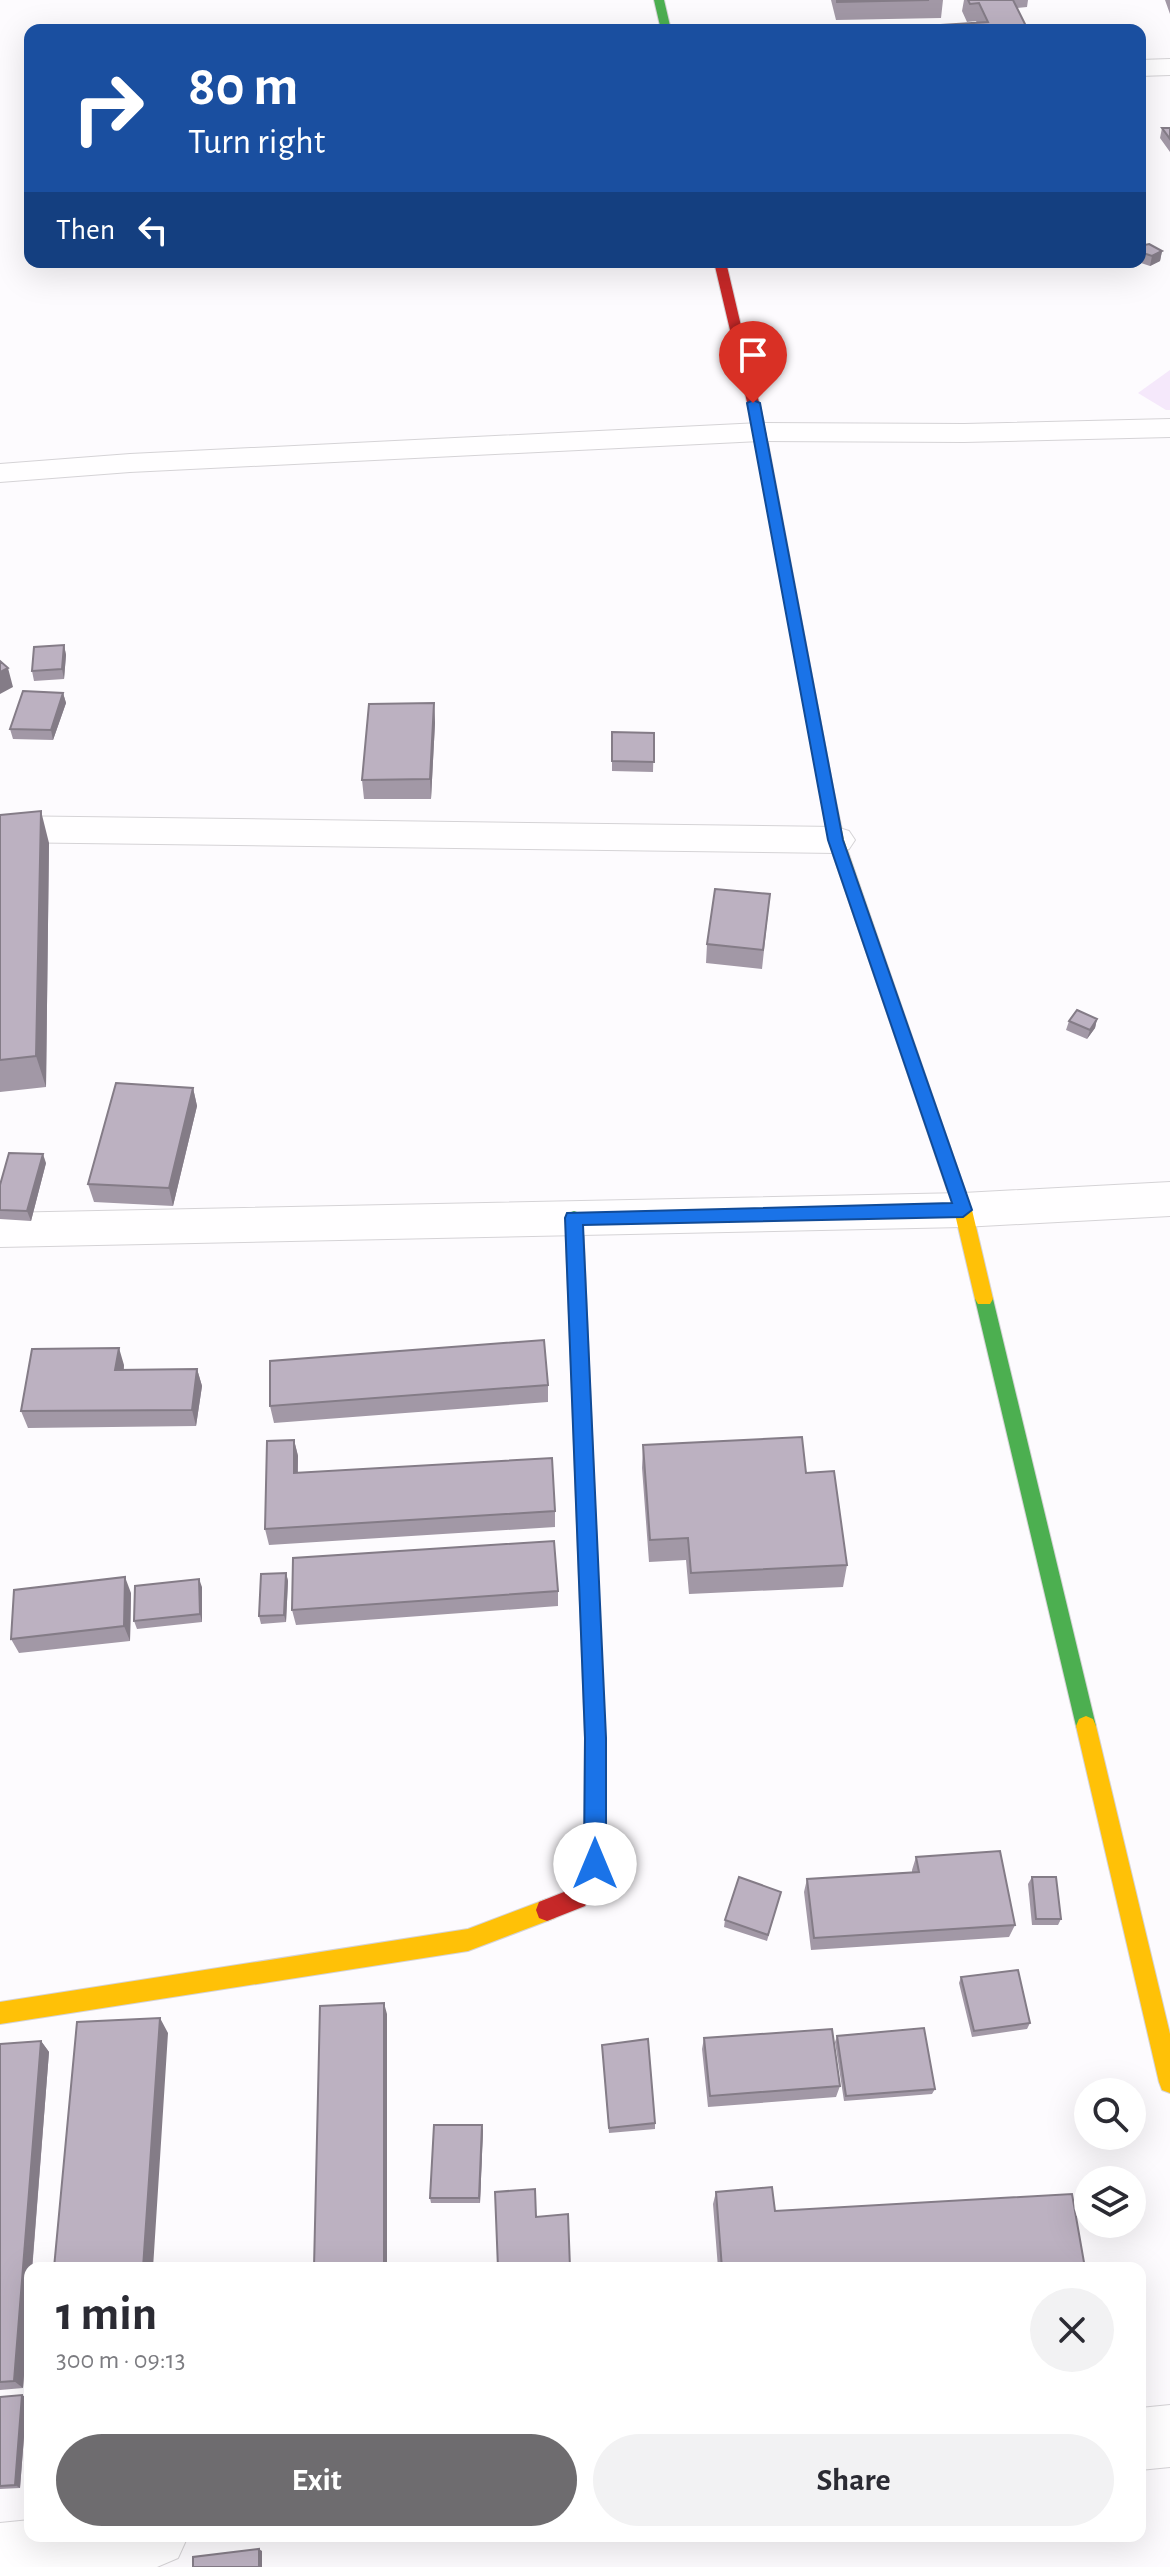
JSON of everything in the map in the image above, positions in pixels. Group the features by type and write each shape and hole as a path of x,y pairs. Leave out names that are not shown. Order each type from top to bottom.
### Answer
{"street":[{"path":"659,0 665,24"},
{"path":"1146,68 1170,67"},
{"path":"721,268 760,432 836,840 963,1210 1170,2082"},
{"path":"0,473 130,463 760,432 964,433 1170,428"},
{"path":"0,829 836,840"},
{"path":"0,1230 963,1210 1170,1199"},
{"path":"0,2013 468,1940 577,1898 595,1864 595,1738 574,1218"},
{"path":"1146,2438 1170,2436"},
{"path":"0,2555 107,2542"}],"shaded area":[{"path":"1170,370 1170,410 1166,410 1138,393"}],"building":[{"path":"837,0 929,0 837,2"},
{"path":"968,0 1013,0 1025,24 957,24 988,22 979,3 970,4"},
{"path":"1162,128 1170,128 1170,139"},
{"path":"1146,245 1162,251 1152,256 1146,254"},
{"path":"64,645 62,669 32,671 34,647"},
{"path":"0,661 8,668 0,672"},
{"path":"23,691 63,693 51,730 10,729"},
{"path":"434,703 430,779 362,780 369,704"},
{"path":"612,732 654,733 654,762 612,761"},
{"path":"41,811 36,1056 0,1060 0,815"},
{"path":"715,889 770,894 763,950 707,944"},
{"path":"1077,1010 1097,1019 1090,1030 1069,1021"},
{"path":"116,1083 193,1088 169,1188 88,1184"},
{"path":"9,1153 43,1154 27,1211 0,1210 0,1185"},
{"path":"544,1340 548,1385 270,1406 270,1361"},
{"path":"119,1348 115,1370 197,1369 192,1410 21,1411 32,1349"},
{"path":"802,1437 806,1473 834,1471 847,1565 691,1573 688,1538 650,1540 643,1445"},
{"path":"294,1440 294,1473 552,1458 555,1511 265,1529 267,1441"},
{"path":"554,1541 558,1591 292,1610 293,1558"},
{"path":"286,1573 284,1615 259,1616 261,1574"},
{"path":"125,1577 124,1626 11,1639 14,1590"},
{"path":"199,1579 200,1614 134,1621 135,1586"},
{"path":"1000,1851 1015,1925 814,1938 807,1879 919,1872 916,1857"},
{"path":"739,1877 781,1892 768,1935 725,1920"},
{"path":"1032,1877 1056,1877 1061,1919 1036,1919"},
{"path":"1018,1970 1030,2023 974,2031 961,1977"},
{"path":"384,2003 384,2262 314,2262 320,2006"},
{"path":"160,2018 143,2262 55,2262 77,2022"},
{"path":"924,2028 935,2089 846,2096 837,2036"},
{"path":"832,2029 840,2086 710,2096 704,2038"},
{"path":"648,2039 655,2123 609,2128 602,2045"},
{"path":"41,2041 14,2381 0,2382 0,2044"},
{"path":"434,2125 482,2125 479,2198 430,2198"},
{"path":"772,2187 775,2211 1072,2194 1074,2238 1080,2238 1084,2262 722,2262 716,2192"},
{"path":"535,2189 536,2217 568,2214 570,2262 498,2262 495,2192"},
{"path":"22,2395 15,2485 0,2486 0,2397"},
{"path":"259,2549 259,2567 193,2567 193,2557"}],"traffic: fast":[{"path":"659,0 665,24"},
{"path":"574,1218 579,1340"},
{"path":"984,1299 1086,1726"}],"traffic: slow":[{"path":"826,787 836,840 963,1210 984,1299"},
{"path":"1086,1726 1170,2082"},
{"path":"0,2013 468,1940 547,1910"}],"traffic: jam":[{"path":"721,268 760,432 826,787"},
{"path":"547,1910 577,1898 595,1864 595,1738 579,1340"}],"route":[{"path":"595,1864 595,1738 574,1218 963,1210 836,840 753,403"}]}
